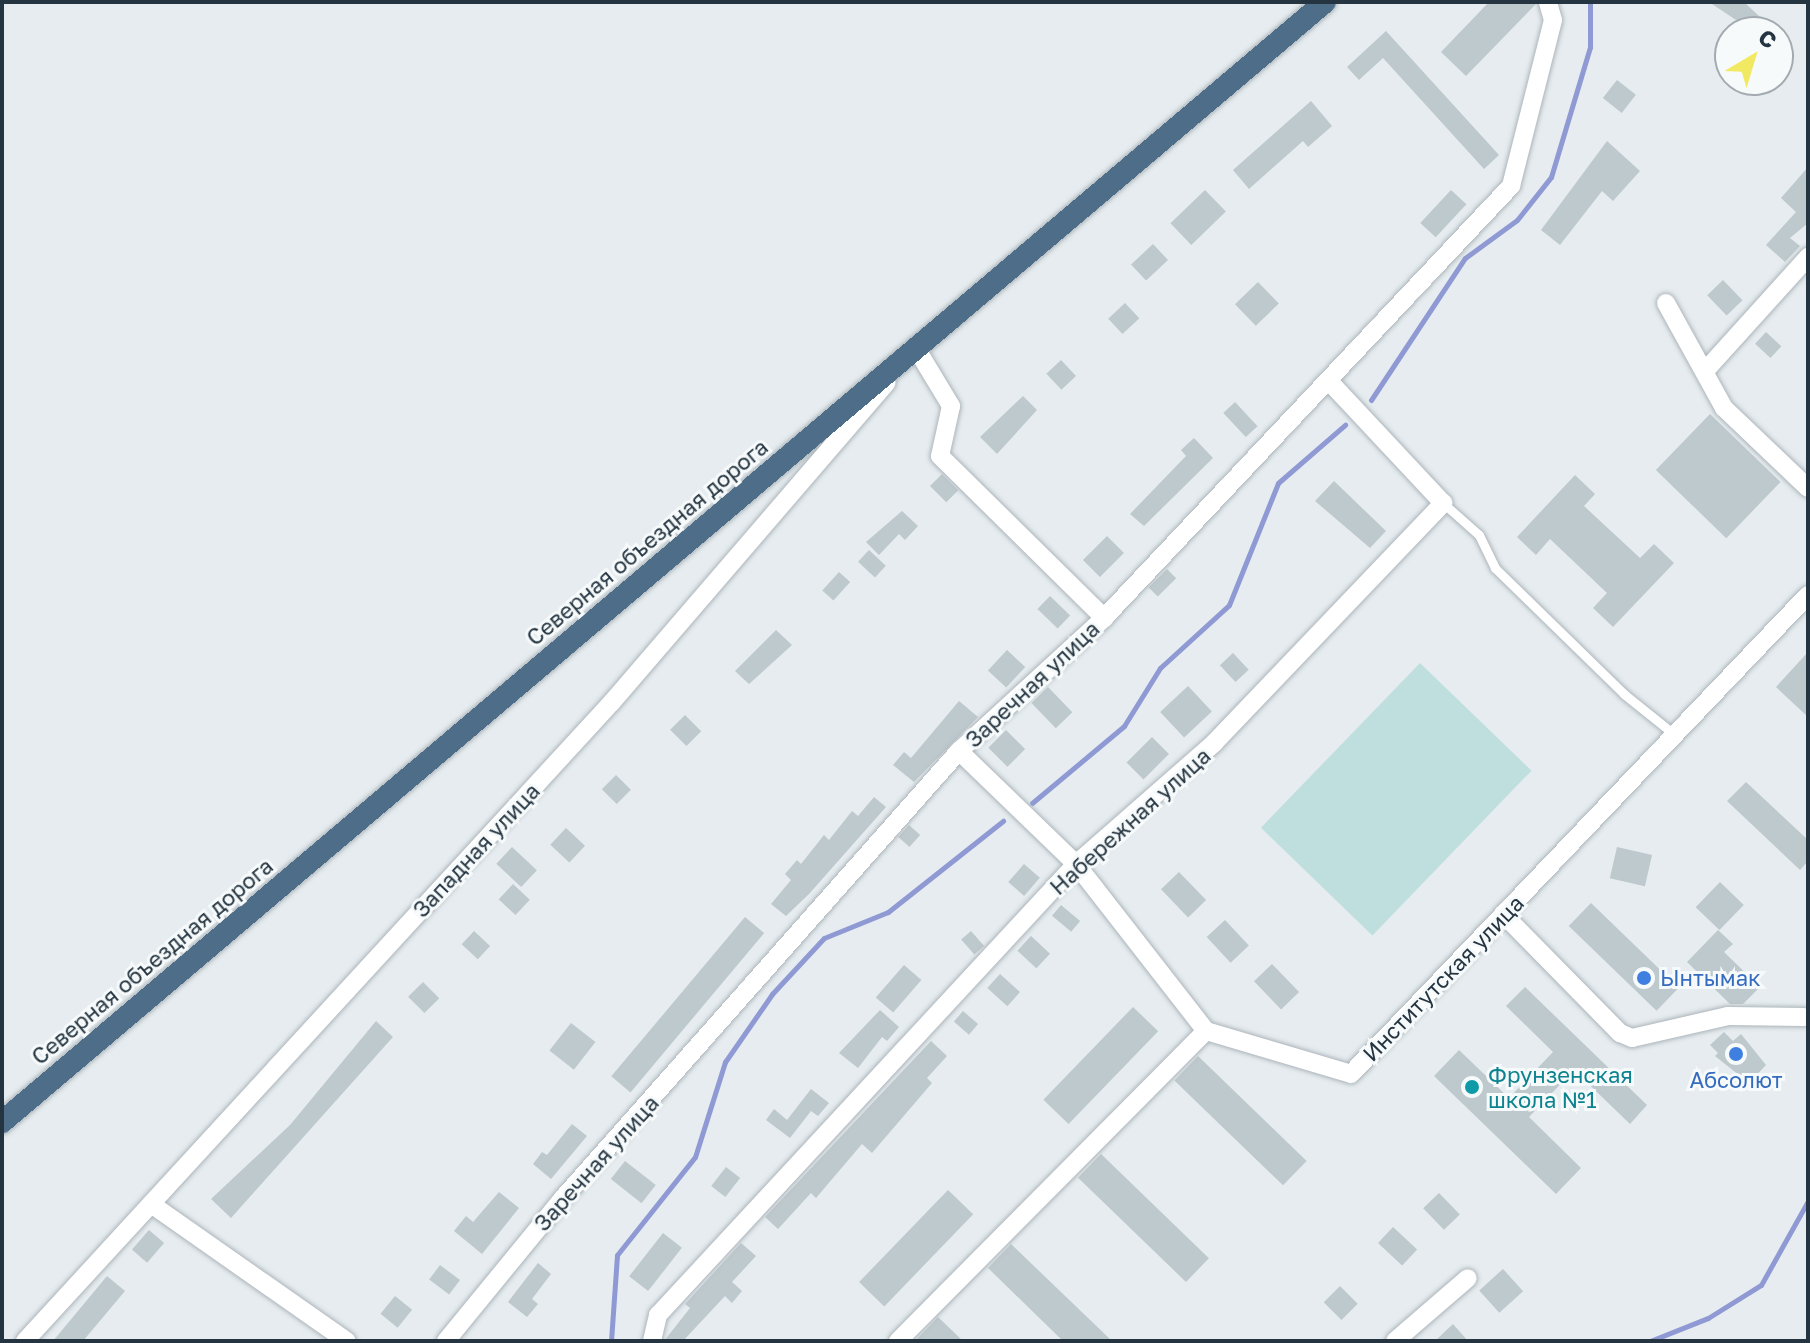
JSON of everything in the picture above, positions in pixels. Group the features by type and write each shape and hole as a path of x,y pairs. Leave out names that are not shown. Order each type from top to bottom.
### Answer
{"highway":[{"name":"Северная объездная дорога","path":"2,1122 1325,2"}],"street":[{"name":"Заречная улица","path":"446,1341 564,1197 959,751 1104,618 1511,186 1553,20 1548,2"},
{"path":"1705,371 1808,257"},
{"path":"1666,303 1724,408 1808,488"},
{"path":"916,348 951,406 940,456 1104,618"},
{"name":"Западная улица","path":"25,1341 612,702 916,348"},
{"path":"1328,380 1443,503"},
{"name":"Набережная улица","path":"652,1341 658,1315 1076,864 1214,743 1443,503"},
{"name":"Институтская улица","path":"1206,1031 1351,1074 1808,595"},
{"path":"898,1341 1206,1031 1076,864 959,751"},
{"path":"1503,914 1620,1033 1632,1038 1728,1016 1804,1017"},
{"path":"151,1204 347,1341"},
{"path":"1395,1341 1468,1278"}],"lane":[{"path":"1443,503 1479,535 1495,568 1624,694 1675,735"}],"shaded area":[{"path":"1420,663 1531,771 1372,935 1261,828"}],"building":[{"path":"1489,2 1536,4 1466,76 1441,52"},
{"path":"1709,2 1744,2 1759,16 1730,16"},
{"path":"1386,31 1499,155 1484,169 1383,58 1359,80 1347,67"},
{"path":"1617,80 1636,95 1622,113 1603,98"},
{"path":"1311,101 1332,126 1308,147 1303,141 1249,189 1233,170"},
{"path":"1607,141 1640,171 1613,201 1602,191 1560,245 1541,230"},
{"path":"1808,167 1808,223 1790,238 1800,246 1785,262 1766,245 1796,212 1781,198"},
{"path":"1205,190 1226,212 1191,245 1170,223"},
{"path":"1451,190 1466,204 1436,237 1420,223"},
{"path":"1153,244 1168,260 1146,281 1131,264"},
{"path":"1723,280 1742,300 1727,315 1707,295"},
{"path":"1258,282 1279,304 1256,326 1235,304"},
{"path":"1125,303 1139,318 1123,334 1108,319"},
{"path":"1766,332 1781,346 1770,358 1755,344"},
{"path":"1061,360 1076,376 1061,390 1046,374"},
{"path":"1023,396 1037,410 997,454 980,437"},
{"path":"1235,402 1258,426 1246,437 1223,413"},
{"path":"1710,414 1780,482 1726,538 1656,470"},
{"path":"1194,438 1213,458 1144,526 1130,514 1186,456 1181,450"},
{"path":"942,474 958,490 946,502 930,486"},
{"path":"1575,475 1595,494 1584,506 1640,558 1654,544 1674,563 1613,627 1593,608 1607,593 1550,539 1536,555 1517,537"},
{"path":"1334,481 1386,531 1370,548 1315,501"},
{"path":"902,511 918,526 905,540 899,534 879,555 866,542"},
{"path":"1107,536 1124,553 1100,577 1083,560"},
{"path":"869,550 886,566 875,577 858,562"},
{"path":"1167,569 1176,578 1158,597 1149,587"},
{"path":"839,572 850,582 833,601 822,591"},
{"path":"1050,596 1070,615 1058,628 1037,609"},
{"path":"776,630 792,645 749,684 735,671"},
{"path":"1007,650 1025,667 1006,688 988,670"},
{"path":"1808,652 1808,717 1776,687"},
{"path":"1233,653 1249,670 1236,682 1220,665"},
{"path":"1188,686 1212,712 1184,738 1160,712"},
{"path":"1048,687 1072,712 1056,728 1031,703"},
{"path":"959,701 978,717 914,782 893,765 904,752 911,758"},
{"path":"685,715 701,731 686,746 670,730"},
{"path":"1006,730 1025,749 1007,767 988,748"},
{"path":"1152,737 1169,754 1144,779 1127,762"},
{"path":"616,775 631,790 617,804 602,789"},
{"path":"1746,782 1808,840 1808,861 1800,870 1727,801"},
{"path":"874,797 886,807 809,894 786,916 771,904 791,880 785,874 797,860 801,864 824,835 829,840 852,811 858,816"},
{"path":"909,825 920,835 909,847 898,837"},
{"path":"566,828 585,846 569,863 550,845"},
{"path":"512,847 537,870 521,887 496,864"},
{"path":"1617,847 1652,855 1645,886 1610,878"},
{"path":"1024,864 1040,878 1024,896 1008,882"},
{"path":"1179,872 1206,900 1188,917 1161,889"},
{"path":"1720,882 1744,905 1719,930 1696,907"},
{"path":"513,884 530,900 515,915 499,899"},
{"path":"1591,903 1679,988 1657,1011 1569,926"},
{"path":"1061,905 1080,921 1071,932 1052,916"},
{"path":"745,917 764,933 630,1092 611,1076"},
{"path":"1225,920 1249,946 1231,963 1207,937"},
{"path":"1718,930 1733,944 1724,952 1760,987 1743,1004 1730,1004 1687,962"},
{"path":"474,931 490,946 478,959 462,944"},
{"path":"971,931 984,946 974,955 961,940"},
{"path":"1031,936 1050,954 1036,968 1017,951"},
{"path":"1272,964 1299,992 1281,1009 1254,981"},
{"path":"904,965 921,980 893,1013 876,997"},
{"path":"1000,974 1020,992 1007,1006 987,988"},
{"path":"423,982 439,998 424,1013 408,997"},
{"name":"Фрунзенская школа №1","path":"1525,987 1647,1105 1630,1124 1574,1070 1529,1117 1581,1168 1556,1194 1434,1076 1459,1050 1509,1098 1553,1052 1506,1006"},
{"path":"1133,1007 1158,1031 1069,1124 1043,1100"},
{"path":"880,1010 899,1027 887,1041 882,1037 858,1068 839,1053"},
{"path":"963,1011 978,1024 969,1035 954,1022"},
{"path":"376,1021 393,1037 231,1218 211,1199 290,1125"},
{"path":"571,1023 595,1042 574,1070 549,1051"},
{"name":"Абсолют","path":"1724,1032 1733,1041 1741,1034 1766,1065 1749,1083 1715,1056 1718,1053 1710,1045"},
{"path":"931,1041 947,1056 927,1078 932,1083 872,1153 862,1144 816,1198 811,1193 778,1229 765,1217"},
{"path":"1198,1056 1307,1161 1283,1185 1174,1080"},
{"path":"811,1089 829,1103 818,1116 811,1111 790,1138 766,1120 774,1109 787,1120"},
{"path":"572,1124 587,1136 551,1179 533,1164 542,1152 547,1155"},
{"path":"1101,1154 1209,1258 1186,1282 1078,1178"},
{"path":"625,1161 656,1185 642,1203 611,1179"},
{"path":"726,1167 740,1178 725,1197 711,1186"},
{"path":"948,1190 973,1214 884,1306 859,1282"},
{"path":"499,1192 519,1208 482,1254 454,1231 466,1216 473,1222"},
{"path":"1439,1193 1460,1215 1444,1230 1423,1208"},
{"path":"1393,1227 1417,1250 1402,1266 1378,1243"},
{"path":"149,1230 164,1243 147,1263 132,1250"},
{"path":"663,1233 682,1248 648,1291 629,1276"},
{"path":"741,1243 756,1256 732,1282 742,1291 732,1303 725,1296 683,1341 664,1341 690,1308 685,1304"},
{"path":"1011,1244 1112,1341 1063,1341 988,1268"},
{"path":"538,1263 551,1274 532,1299 538,1304 527,1317 508,1302"},
{"path":"440,1265 460,1280 449,1294 429,1279"},
{"path":"1503,1269 1523,1291 1499,1313 1479,1290"},
{"path":"107,1276 125,1291 83,1341 53,1341"},
{"path":"1340,1286 1358,1304 1341,1320 1324,1302"},
{"path":"395,1296 412,1310 398,1328 381,1314"},
{"path":"938,1317 963,1341 915,1341"},
{"path":"1453,1324 1468,1341 1435,1341"}],"waterway":[{"path":"1371,400 1465,258 1517,220 1551,177 1590,47 1590,2"},
{"path":"1032,803 1124,726 1160,668 1229,605 1278,483 1345,425"},
{"path":"611,1341 617,1255 695,1157 725,1062 772,994 824,938 888,912 1003,821"},
{"path":"1650,1341 1708,1318 1761,1285 1808,1201"}],"place":[{"name":"Ынтымак","path":"1644,978"},
{"name":"Абсолют","path":"1736,1054"},
{"name":"Фрунзенская школа №1","path":"1472,1087"}]}
